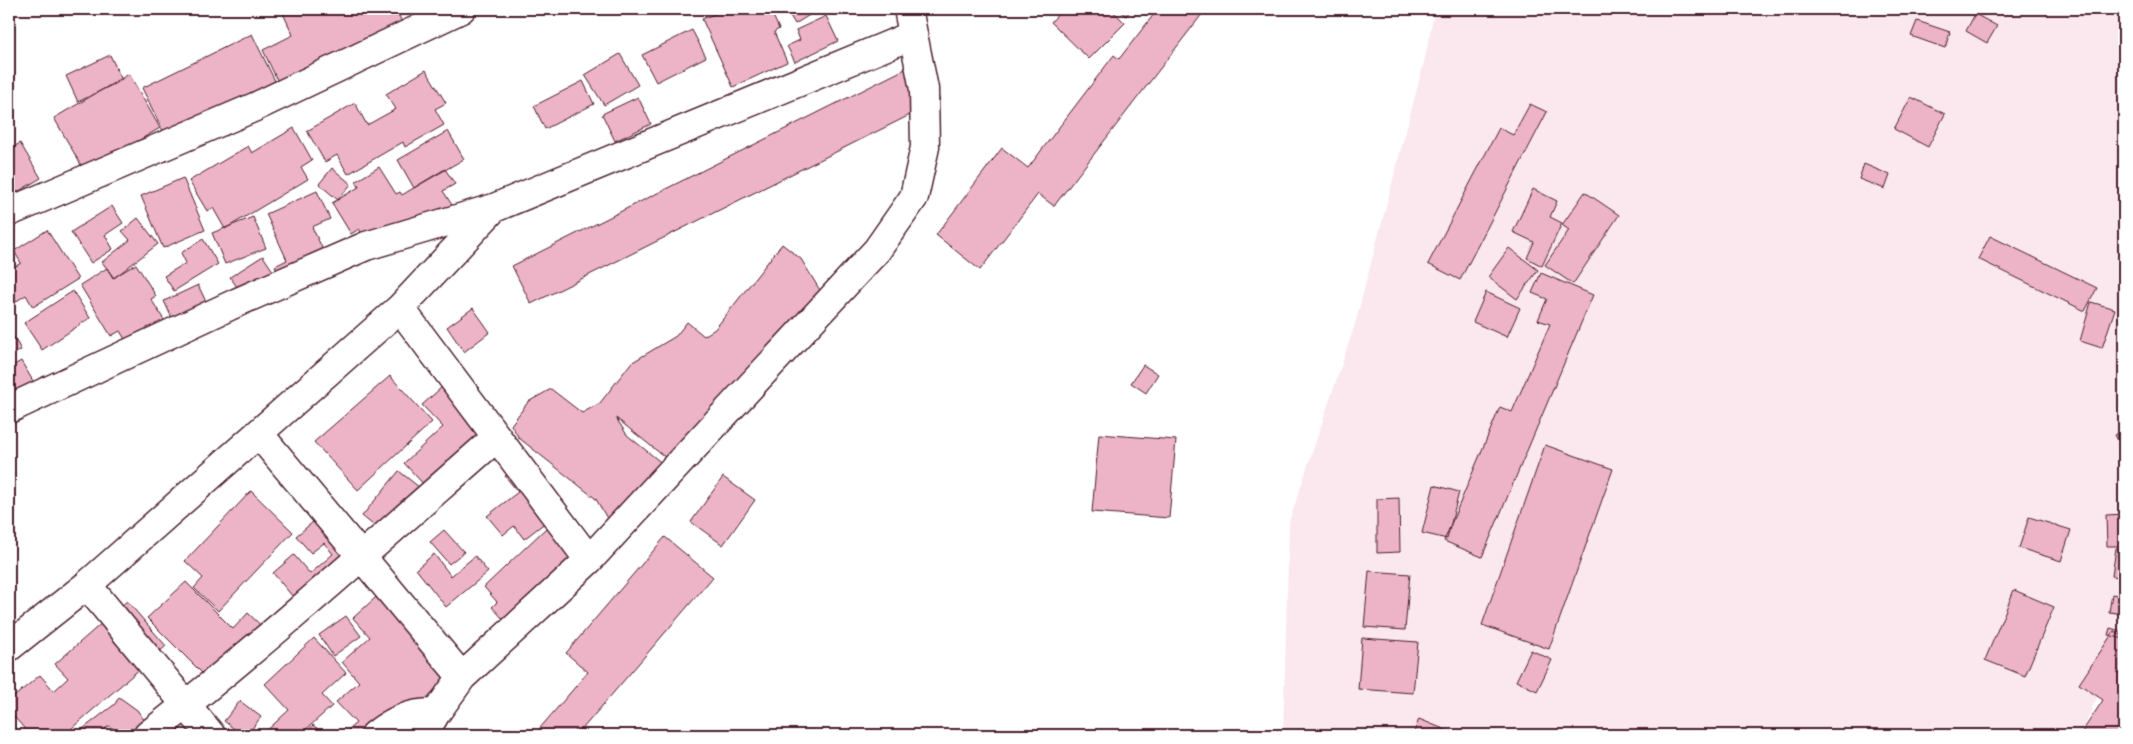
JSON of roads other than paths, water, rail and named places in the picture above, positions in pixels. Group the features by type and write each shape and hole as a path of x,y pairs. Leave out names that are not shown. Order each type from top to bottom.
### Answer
{"street":[{"path":"9,212 254,107 461,9"},
{"path":"375,735 396,721 413,714 430,724 462,677 589,560 877,250 914,197 925,147 924,88 908,9"},
{"path":"9,409 238,302 366,246 494,208 912,35"},
{"path":"9,647 87,585 400,308 494,208"},
{"path":"400,308 589,560"},
{"path":"259,434 462,677"},
{"path":"148,735 360,557 497,437"},
{"path":"87,585 212,735"}]}
